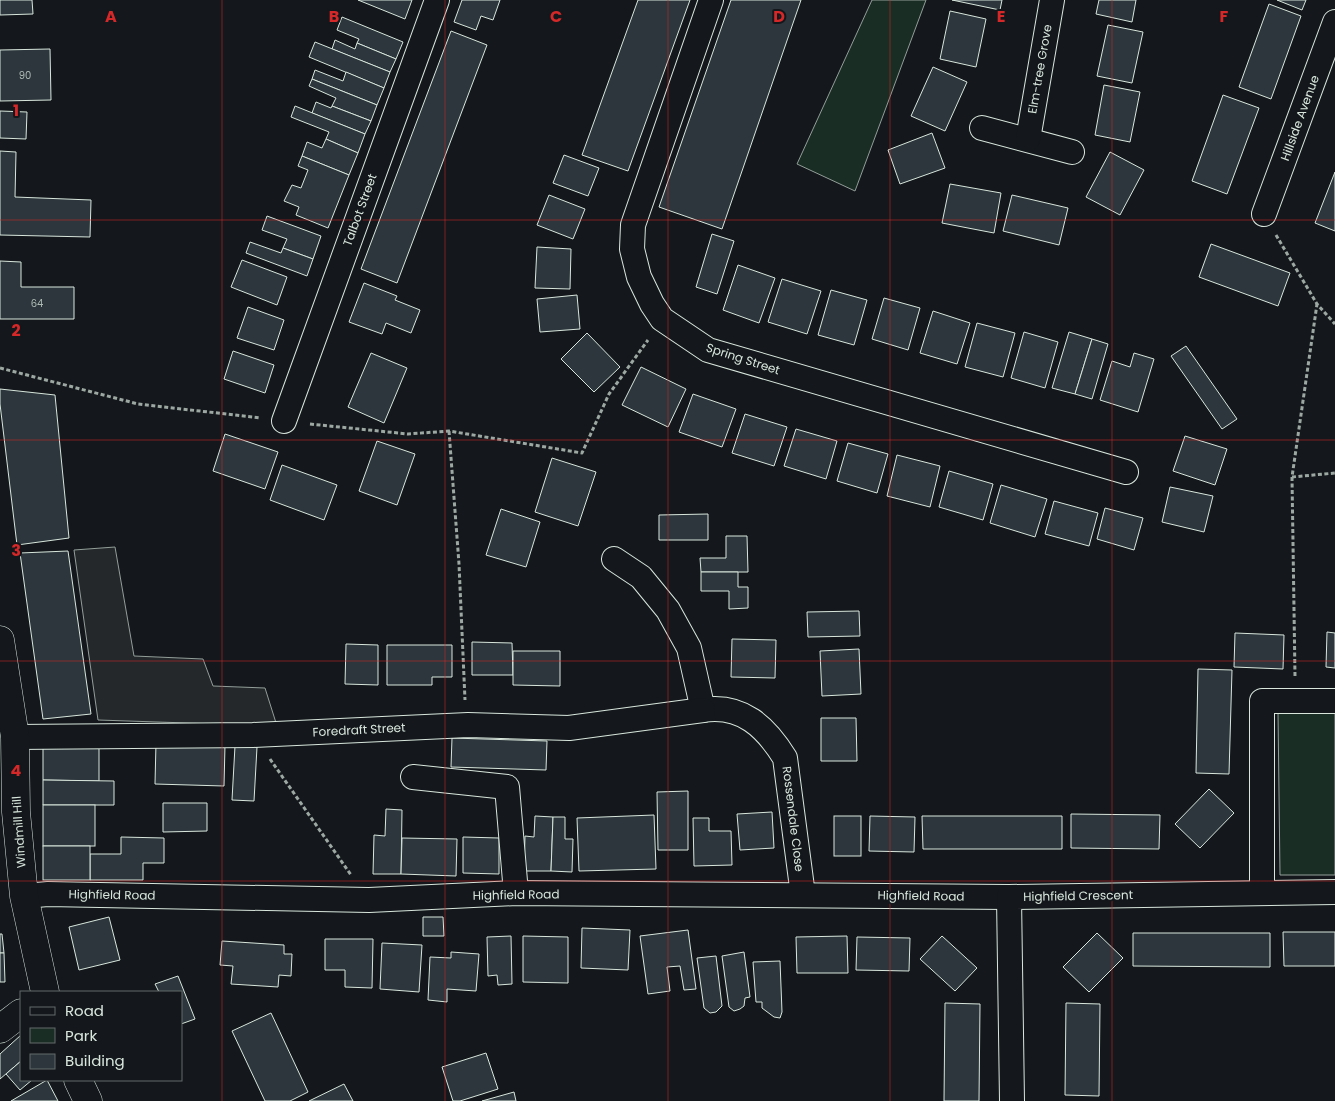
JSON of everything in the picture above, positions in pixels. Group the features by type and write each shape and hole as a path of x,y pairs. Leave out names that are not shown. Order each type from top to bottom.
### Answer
{"main road":[{"name":"Windmill Hill","path":"0,640 15,737 8,813 24,896 46,991"},
{"path":"0,1029 20,1014"}],"street":[{"name":"Talbot Street","path":"284,421 437,0"},
{"name":"Spring Street","path":"711,0 633,225 632,249 639,277 652,304 662,319 708,350 1126,472"},
{"name":"Elm-tree Grove","path":"1028,139 1052,0"},
{"name":"Hillside Avenue","path":"1264,214 1335,22"},
{"path":"982,128 1072,152"},
{"path":"614,559 641,577 668,610 690,648 703,710"},
{"path":"1262,892 1262,701 1335,702"},
{"name":"Rossendale Close","path":"703,710 714,708 730,710 761,726 785,758 803,894"},
{"name":"Foredraft Street","path":"15,737 253,735 468,725 569,728 703,710"},
{"path":"413,777 507,787 516,894"},
{"name":"Highfield Crescent","path":"1012,1101 1009,897 1335,892"},
{"name":"Highfield Road","path":"24,896 48,894 369,900 516,894 803,894 1009,897"}],"path":[{"path":"1264,214 1316,304 1335,324"},
{"path":"1296,702 1292,477 1316,304"},
{"path":"582,453 610,394 662,319"},
{"path":"448,431 459,564 464,690 468,725"},
{"path":"1292,477 1335,473"},
{"path":"253,735 369,900"}],"green space":[{"path":"872,0 926,0 855,191 797,164"},
{"path":"1278,712 1335,712 1335,875 1280,875"}],"shaded area":[{"path":"115,547 134,656 203,659 213,686 265,688 277,726 98,720 74,550"}],"building":[{"path":"0,0 32,0 33,14 0,15"},
{"path":"358,0 412,0 405,19"},
{"path":"462,0 500,0 493,20 481,16 476,30 454,22"},
{"path":"638,0 690,0 628,171 582,155"},
{"path":"731,0 801,0 722,229 659,207"},
{"path":"952,0 1002,0 1000,10"},
{"path":"1099,0 1136,0 1132,22 1096,14"},
{"path":"1277,0 1306,0 1302,10"},
{"path":"1269,4 1301,16 1271,99 1239,87"},
{"path":"950,11 986,19 976,67 940,59"},
{"path":"342,17 403,42 396,59 357,43 359,39 337,30"},
{"path":"1108,25 1143,32 1132,83 1097,76"},
{"path":"451,31 487,45 397,283 361,269"},
{"path":"335,40 355,49 357,43 396,59 390,72 332,49"},
{"path":"315,42 390,72 384,88 309,57"},
{"path":"50,49 51,100 0,101 0,50"},
{"path":"933,67 967,82 945,131 911,116"},
{"path":"315,70 343,81 346,72 384,88 377,105 312,79"},
{"path":"312,79 377,105 371,121 332,106 336,98 309,86"},
{"path":"1104,85 1140,92 1130,142 1095,135"},
{"path":"1223,95 1259,108 1227,194 1192,181"},
{"path":"316,102 371,121 365,134 312,113"},
{"path":"295,106 365,134 358,153 326,139 329,132 291,117"},
{"path":"0,111 27,112 26,139 0,138"},
{"path":"932,133 945,168 900,184 888,150"},
{"path":"326,139 358,153 349,175 302,156 307,142 322,148"},
{"path":"0,151 16,152 15,197 91,200 90,237 0,235"},
{"path":"1110,152 1144,170 1120,215 1086,197"},
{"path":"564,155 599,168 588,196 553,183"},
{"path":"302,156 349,175 328,228 296,215 299,207 284,201 292,185 301,188 308,170 298,166"},
{"path":"1335,172 1335,231 1315,223"},
{"path":"950,184 1001,193 994,233 942,223"},
{"path":"549,195 585,209 573,239 537,225"},
{"path":"1012,195 1068,208 1059,245 1003,231"},
{"path":"267,216 321,236 313,259 283,248 287,239 262,230"},
{"path":"712,234 734,241 717,294 696,287"},
{"path":"250,242 281,253 283,248 313,259 307,276 246,253"},
{"path":"1211,244 1290,273 1278,306 1199,277"},
{"path":"537,247 571,249 570,289 535,288"},
{"path":"242,260 287,277 277,305 231,287"},
{"path":"0,261 21,262 21,287 74,287 74,319 0,319"},
{"path":"738,265 775,278 759,323 723,310"},
{"path":"782,279 821,291 807,334 768,322"},
{"path":"364,283 397,296 395,300 420,310 411,333 386,323 382,334 349,322"},
{"path":"831,290 867,300 854,345 818,335"},
{"path":"577,295 580,329 540,332 537,299"},
{"path":"884,298 920,308 908,350 872,339"},
{"path":"248,307 284,320 274,350 237,338"},
{"path":"933,311 970,323 957,364 920,353"},
{"path":"977,323 1015,333 1003,377 965,367"},
{"path":"1024,332 1058,342 1045,388 1011,378"},
{"path":"1069,332 1092,339 1075,394 1052,388"},
{"path":"587,333 620,367 594,392 561,359"},
{"path":"1092,339 1108,344 1092,399 1075,394"},
{"path":"1186,346 1237,419 1222,429 1171,356"},
{"path":"233,351 274,365 265,393 224,379"},
{"path":"371,353 407,368 384,423 348,407"},
{"path":"1134,353 1154,359 1138,412 1100,400 1112,361 1130,367"},
{"path":"641,367 686,389 668,427 622,405"},
{"path":"0,389 55,395 69,538 17,545 0,404"},
{"path":"693,394 736,409 722,447 679,432"},
{"path":"745,414 787,427 774,466 732,453"},
{"path":"796,429 837,441 826,479 784,466"},
{"path":"225,434 278,452 265,489 213,471"},
{"path":"1185,436 1227,449 1215,485 1173,471"},
{"path":"377,441 415,454 397,505 359,491"},
{"path":"848,443 888,454 877,493 837,481"},
{"path":"897,455 940,466 930,507 887,496"},
{"path":"552,458 596,472 578,526 535,512"},
{"path":"282,465 337,485 324,520 270,500"},
{"path":"949,471 993,484 983,520 939,507"},
{"path":"1001,485 1047,499 1035,537 990,523"},
{"path":"1170,487 1213,496 1204,532 1162,522"},
{"path":"1054,501 1098,513 1089,546 1045,534"},
{"path":"1105,508 1143,518 1134,550 1097,539"},
{"path":"501,509 540,522 526,567 486,555"},
{"path":"708,514 708,540 659,540 659,515"},
{"path":"726,536 747,536 748,572 701,572 700,558 726,558"},
{"path":"68,551 91,714 43,719 20,553"},
{"path":"701,572 738,572 738,587 748,587 748,608 729,609 729,591 701,591"},
{"path":"859,611 860,636 808,637 807,612"},
{"path":"1327,632 1335,633 1335,668 1326,667"},
{"path":"1235,633 1284,635 1283,669 1234,667"},
{"path":"732,639 776,640 775,678 731,677"},
{"path":"472,642 512,643 513,675 472,675"},
{"path":"346,644 378,645 378,685 345,684"},
{"path":"387,645 452,645 452,677 432,677 432,685 387,685"},
{"path":"859,649 861,694 822,696 820,651"},
{"path":"513,651 560,651 560,686 513,685"},
{"path":"1198,669 1232,670 1229,774 1196,773"},
{"path":"821,718 856,718 857,761 821,761"},
{"path":"452,738 547,741 546,770 451,767"},
{"path":"156,743 225,745 224,786 155,784"},
{"path":"43,745 99,746 99,781 43,780"},
{"path":"235,746 257,747 254,801 232,800"},
{"path":"43,780 114,781 114,805 43,805"},
{"path":"1209,789 1234,813 1200,848 1175,824"},
{"path":"688,791 688,850 658,850 657,792"},
{"path":"163,803 207,803 207,831 163,832"},
{"path":"43,805 95,805 95,846 43,846"},
{"path":"386,809 402,810 401,874 373,874 374,835 385,836"},
{"path":"772,812 774,848 740,850 737,814"},
{"path":"1071,814 1160,815 1159,849 1071,848"},
{"path":"654,815 656,869 579,871 577,818"},
{"path":"535,816 553,817 551,871 524,871 525,836 534,837"},
{"path":"834,816 861,816 861,856 834,856"},
{"path":"870,816 915,817 914,852 869,851"},
{"path":"922,816 1062,816 1062,849 923,849"},
{"path":"553,817 565,817 565,839 573,839 572,872 551,871"},
{"path":"693,818 709,818 709,831 731,831 732,865 694,866"},
{"path":"121,837 164,838 164,863 143,863 143,880 90,880 90,854 121,854"},
{"path":"463,837 499,838 499,874 463,873"},
{"path":"402,838 457,839 456,876 401,874"},
{"path":"43,846 90,846 90,880 43,880"},
{"path":"109,917 120,960 79,970 69,927"},
{"path":"423,917 443,917 444,936 423,936"},
{"path":"582,928 630,930 628,970 581,968"},
{"path":"688,930 696,989 684,990 680,966 667,967 670,991 648,994 640,936"},
{"path":"1283,932 1335,932 1335,966 1284,966"},
{"path":"1097,933 1123,958 1089,992 1063,967"},
{"path":"1133,933 1270,933 1270,967 1133,966"},
{"path":"0,934 2,934 4,953 0,953"},
{"path":"511,936 512,984 498,985 497,975 488,976 487,937"},
{"path":"523,936 568,937 568,983 523,982"},
{"path":"847,936 848,973 797,973 796,937"},
{"path":"942,936 977,968 955,991 920,959"},
{"path":"857,937 910,938 909,971 856,970"},
{"path":"325,939 373,939 372,988 345,987 345,970 325,970"},
{"path":"222,941 284,945 284,954 292,954 291,976 279,975 278,987 231,984 233,966 220,965"},
{"path":"382,943 422,945 419,992 380,989"},
{"path":"451,952 479,954 476,991 447,989 447,1002 428,1000 430,957 451,958"},
{"path":"744,952 750,997 745,998 744,1006 734,1011 729,1007 722,956"},
{"path":"0,953 4,953 5,982 0,982"},
{"path":"716,956 722,1006 716,1012 710,1013 704,1008 697,958"},
{"path":"780,961 782,1012 780,1018 774,1017 762,1008 762,1002 756,1002 753,962"},
{"path":"178,976 195,1019 182,1024 182,991 158,991 155,984"},
{"path":"945,1003 980,1004 979,1101 944,1101"},
{"path":"1066,1003 1100,1004 1099,1096 1065,1095"},
{"path":"271,1013 308,1092 290,1101 265,1101 232,1031"},
{"path":"20,1036 20,1062 0,1079 0,1054"},
{"path":"486,1053 498,1089 460,1101 453,1101 442,1067"},
{"path":"20,1062 20,1081 31,1081 20,1090 6,1074"},
{"path":"48,1081 58,1101 11,1101"},
{"path":"344,1084 353,1101 309,1101"},
{"path":"514,1092 516,1101 482,1101"}]}
